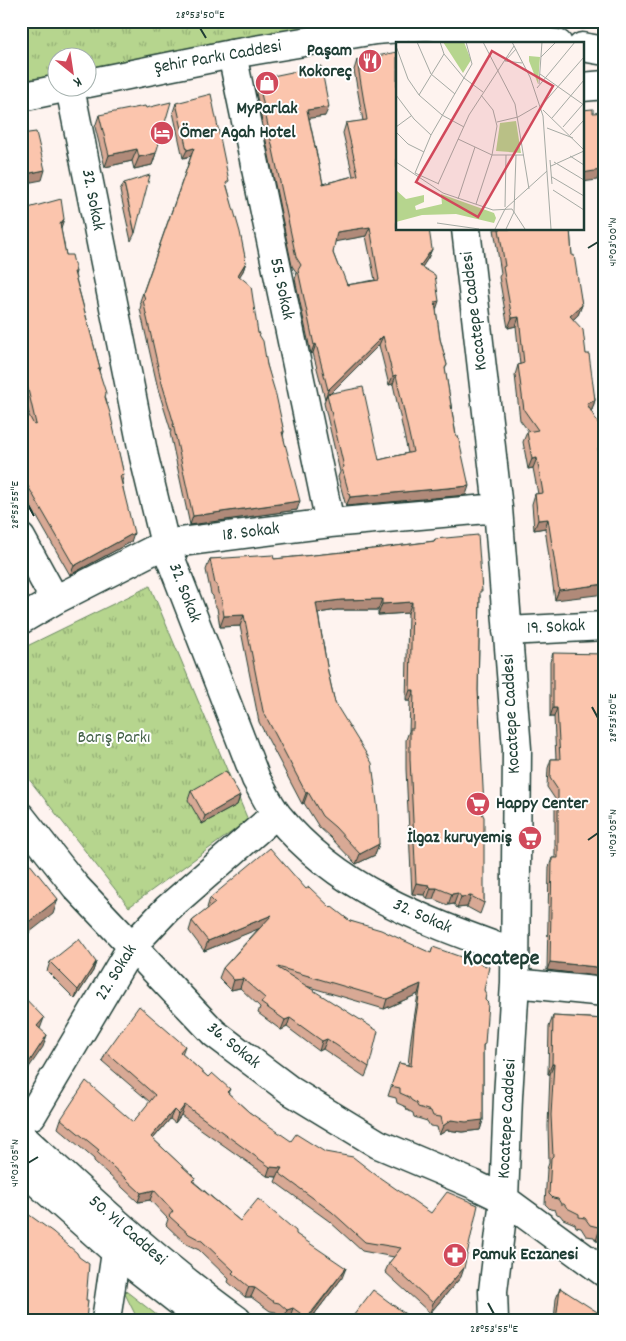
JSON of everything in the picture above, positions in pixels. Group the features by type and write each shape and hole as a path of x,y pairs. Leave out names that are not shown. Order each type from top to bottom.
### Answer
{"street":[{"name":"Şehir Parkı Caddesi","path":"98,81 232,54 375,30 438,30 541,42"},
{"path":"584,47 605,50"},
{"name":"55. Sokak","path":"232,54 330,523"},
{"path":"584,87 605,85"},
{"path":"21,97 48,91"},
{"name":"32. Sokak","path":"72,98 144,457 165,544 256,780 276,814 304,844 358,886 408,912 514,953"},
{"name":"Kocatepe Caddesi","path":"466,230 498,508 517,749 515,984 504,1199 493,1291 482,1320"},
{"name":"18. Sokak","path":"21,620 55,600 165,544 330,523 498,508"},
{"path":"21,538 55,600"},
{"name":"19. Sokak","path":"507,630 605,626"},
{"name":"22. Sokak","path":"27,1126 132,946 167,909 276,814"},
{"name":"36. Sokak","path":"21,818 76,887 214,1034 291,1091 378,1144 504,1199 605,1273"},
{"path":"515,984 605,992"},
{"name":"50. Yıl Caddesi","path":"27,1126 100,1209 153,1254 237,1320"},
{"name":"50. Yıl Caddesi","path":"21,1168 116,1252 203,1320"},
{"path":"106,1320 116,1252"},
{"path":"111,1287 128,1320"}],"green space":[{"path":"21,21 369,21 98,68 98,48 48,48 48,76 21,81"},
{"name":"Barış Parkı","path":"150,586 248,820 129,907 21,769 21,649"},
{"path":"122,1288 163,1320 138,1320"}],"building":[{"path":"396,52 396,230 429,230 432,249 420,266 435,275 439,301 435,302 440,339 447,365 445,368 456,436 458,436 469,486 350,497 327,394 363,387 379,460 413,452 396,375 393,376 383,336 328,390 316,344 314,345 298,270 301,265 296,257 258,79 321,66 329,107 307,110 323,184 358,175 346,123 367,120 357,60","holes":["370,227 379,280 347,285 333,253 337,232"]},
{"path":"211,94 229,181 226,183 240,232 246,262 238,275 251,286 258,333 263,341 284,432 282,432 300,501 193,516 174,424 161,380 143,293 194,148 187,150 176,103"},
{"path":"171,102 156,153 139,157 137,149 109,155 99,115"},
{"path":"593,109 593,113 605,112 605,162 600,163 601,170 584,173 584,110"},
{"path":"36,132 45,170 21,175 21,134"},
{"path":"150,175 135,233 124,183"},
{"path":"61,199 64,219 60,224 66,255 72,255 76,272 74,272 100,368 98,368 106,393 105,397 124,475 120,476 134,533 74,566 21,474 21,400 34,425 36,424 21,359 21,210"},
{"path":"499,230 570,230 572,256 574,255 582,305 570,316 583,330 586,354 589,354 595,400 587,404 599,425 603,446 598,448 603,484 605,483 605,584 559,590 548,519 538,520 535,494 543,493 537,458 532,459 527,432 538,430 524,410 518,365 524,363 519,317 512,318 503,267 505,266"},
{"path":"478,535 482,591 480,591 478,690 484,807 482,813 484,817 484,903 471,896 461,897 458,893 452,894 437,888 431,888 429,885 416,883 410,759 410,729 413,729 414,690 410,690 412,602 382,604 382,599 316,603 335,703 372,763 378,811 379,844 360,854 322,816 308,792 306,793 263,711 244,615 224,616 221,597 215,584 210,559 273,555 274,559 373,549 435,541 435,539"},
{"path":"553,653 605,654 605,968 550,962 552,858 558,858 558,790 550,778 551,759 560,759 557,708 553,708"},
{"path":"226,771 240,796 205,816 191,791"},
{"path":"270,848 306,889 309,887 331,908 350,921 381,930 431,953 433,947 489,967 484,990 486,994 485,1000 488,1003 485,1044 483,1045 483,1120 466,1122 451,1120 443,1126 441,1117 433,1116 431,1111 418,1107 409,1097 400,1093 400,1088 391,1086 399,1063 411,1066 414,1028 421,984 387,999 278,967 378,1031 369,1067 327,1039 322,1041 290,1018 285,1020 261,1003 265,998 243,979 234,980 223,968 272,915 208,941 192,921 215,903 210,898"},
{"path":"21,853 58,899 21,928"},
{"path":"79,939 96,962 78,990 50,962"},
{"path":"21,994 44,1018 37,1026 47,1035 22,1073"},
{"path":"139,1006 185,1046 180,1052 208,1077 212,1073 230,1089 227,1092 249,1112 291,1141 296,1134 325,1152 353,1157 431,1213 447,1192 478,1205 464,1268 433,1303 389,1263 401,1248 365,1242 332,1212 279,1173 282,1168 270,1167 185,1105 178,1114 174,1110 151,1137 195,1178 192,1181 240,1221 258,1199 296,1231 296,1234 346,1268 307,1318 293,1308 287,1310 255,1288 249,1287 232,1273 234,1271 202,1241 189,1234 169,1216 173,1211 154,1190 141,1193 97,1152 99,1150 61,1119 86,1081 133,1122 155,1095 106,1052"},
{"path":"553,1016 605,1019 605,1231 599,1231 598,1227 590,1225 585,1218 579,1217 579,1214 561,1204 558,1199 553,1198 549,1194 551,1158 553,1156 551,1115 554,1064 552,1064"},
{"path":"21,1209 53,1232 89,1264 86,1320 21,1320"},
{"path":"560,1288 605,1317 605,1320 556,1320"},
{"path":"373,1290 412,1319 350,1320"}],"place":[{"name":"Paşam Kokoreç","path":"370,61"},
{"name":"MyParlak","path":"267,83"},
{"name":"Ömer Agah Hotel","path":"162,133"},
{"name":"Happy Center","path":"478,804"},
{"name":"İlgaz kuruyemiş","path":"530,838"},
{"name":"Pamuk Eczanesi","path":"455,1255"}],"district":[{"name":"Kocatepe","path":"501,959"}]}
